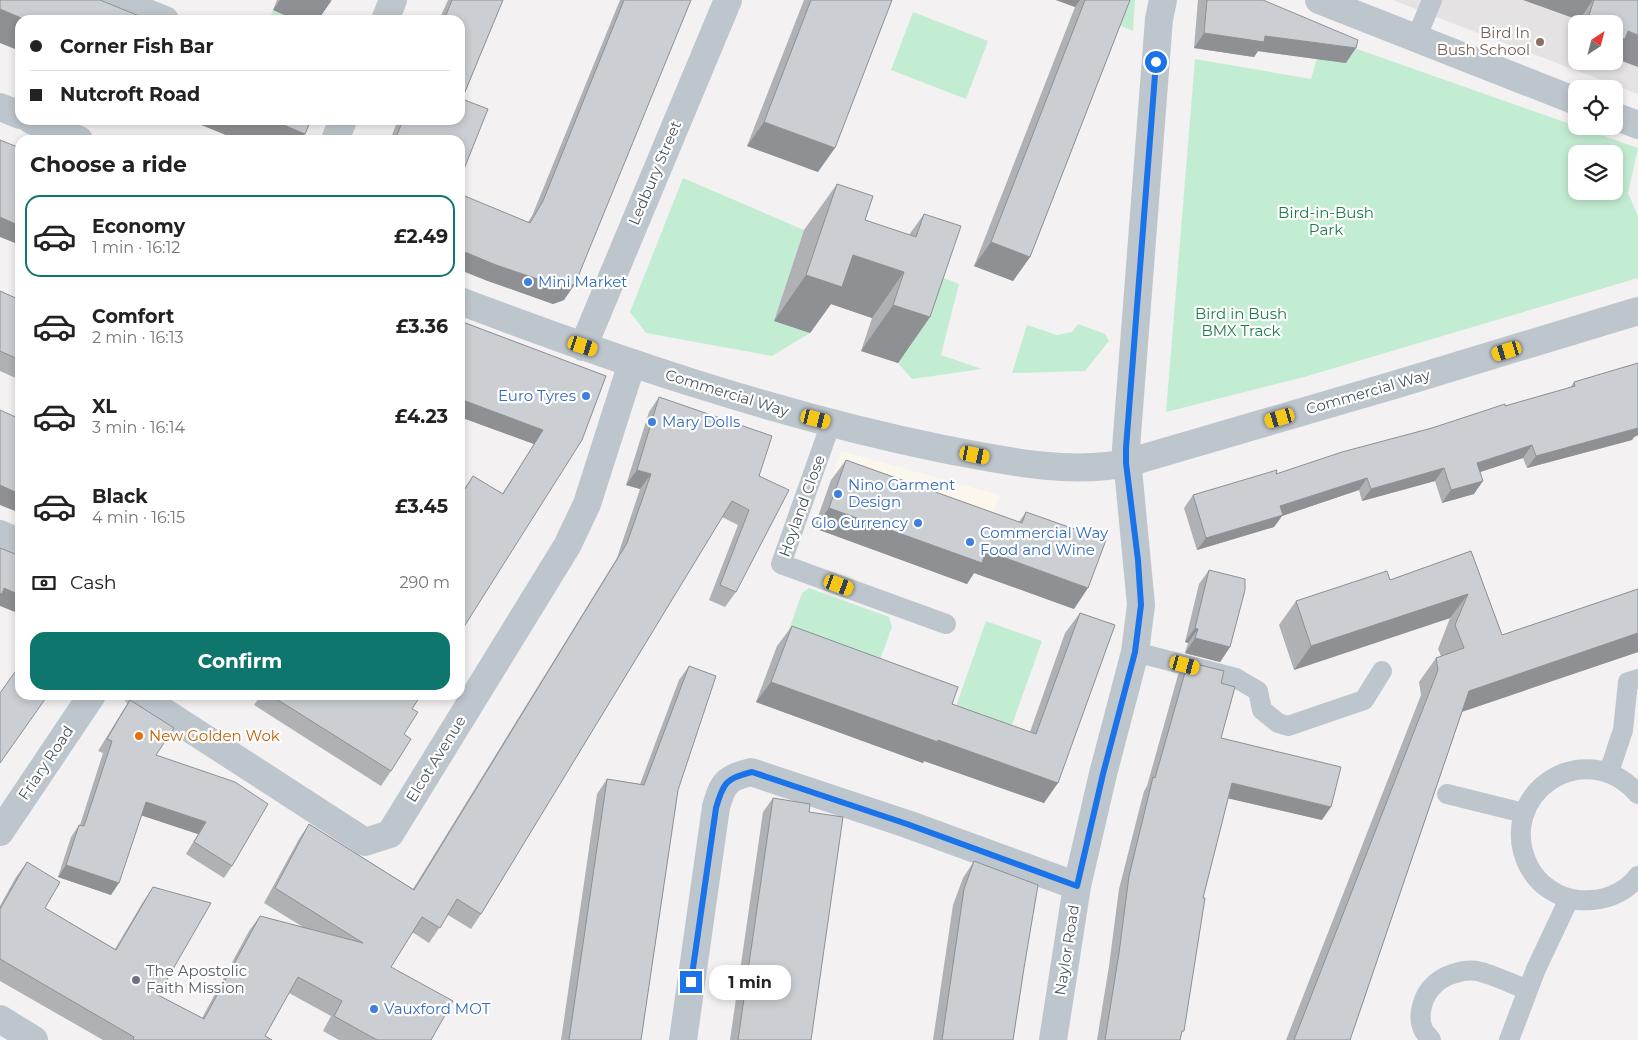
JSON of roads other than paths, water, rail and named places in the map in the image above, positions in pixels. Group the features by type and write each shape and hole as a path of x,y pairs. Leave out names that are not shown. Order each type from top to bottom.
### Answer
{"street":[{"path":"115,0 152,15"},
{"path":"387,15 393,0"},
{"name":"Ledbury Street","path":"583,346 728,0"},
{"name":"Naylor Road","path":"1053,1040 1077,886 1103,774 1135,652 1141,605 1138,560 1126,463 1159,19 1163,0"},
{"path":"1319,0 1568,98"},
{"path":"0,107 15,113"},
{"path":"1623,119 1638,125"},
{"path":"43,125 67,135"},
{"name":"Commercial Way","path":"465,303 700,386 831,423 990,458 1072,467 1109,467 1126,463 1638,311"},
{"name":"Elcot Avenue","path":"146,700 364,842 390,834 567,546 587,504 632,363"},
{"path":"0,534 15,540"},
{"name":"Friary Road","path":"0,832 89,700"},
{"path":"683,1040 716,808 721,789 734,776 752,772 907,824 1077,886"},
{"path":"0,1019 34,1040"}],"lane":[{"path":"1416,39 1432,0"},
{"name":"Hoyland Close","path":"831,423 781,564 946,624"},
{"path":"1135,652 1236,678 1258,691 1262,710 1278,723 1288,726 1364,700 1382,671"},
{"path":"1609,772 1623,730 1628,682 1638,679"},
{"path":"1638,794 1628,783 1609,772 1588,768 1568,771 1548,780 1534,794 1524,813 1520,834 1524,855 1533,875 1549,890 1569,899 1591,901 1614,896 1632,883 1638,876"},
{"path":"1447,794 1524,813"},
{"path":"1509,1040 1536,969 1569,899"},
{"path":"1432,1040 1423,1030 1420,1016 1424,1000 1434,985 1444,978 1461,972 1477,971 1528,990"}],"place":[{"name":"Bird In Bush School","path":"1540,42"},
{"name":"Mini Market","path":"528,282"},
{"name":"Euro Tyres","path":"586,396"},
{"name":"Mary Dolls","path":"652,422"},
{"name":"Nino Garment Design","path":"838,494"},
{"name":"Glo Currency","path":"918,523"},
{"name":"Commercial Way Food and Wine","path":"970,542"},
{"name":"New Golden Wok","path":"139,736"},
{"name":"The Apostolic Faith Mission","path":"136,980"},
{"name":"Vauxford MOT","path":"374,1009"}],"park label":[{"name":"Bird-in-Bush Park","path":"1326,222"},
{"name":"Bird in Bush BMX Track","path":"1241,322"}]}
